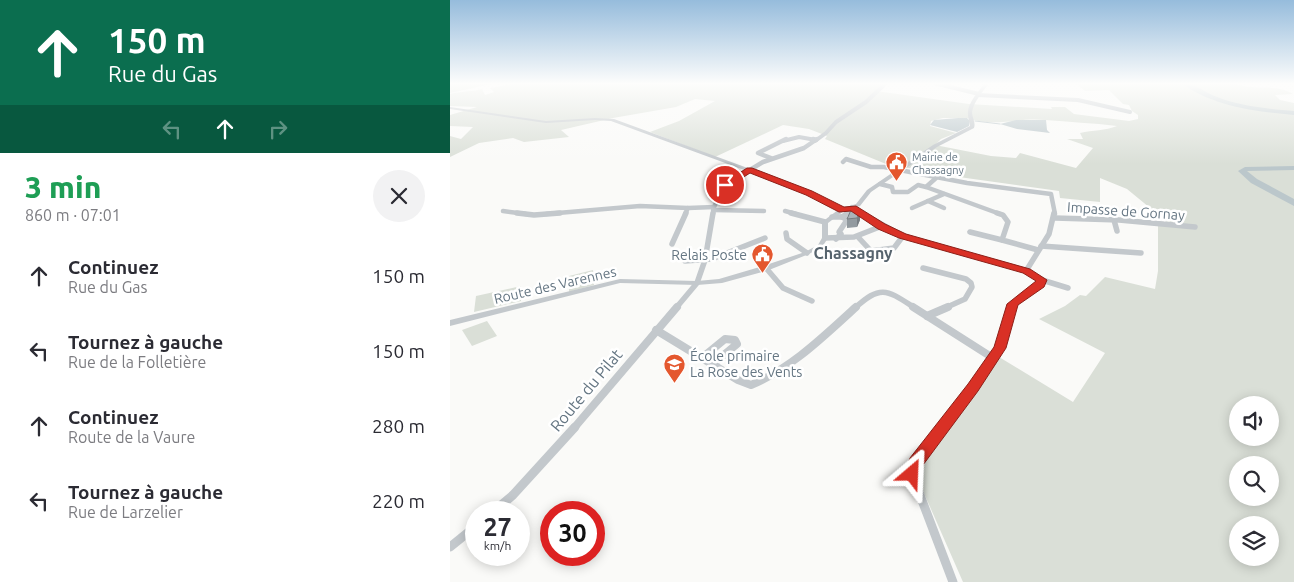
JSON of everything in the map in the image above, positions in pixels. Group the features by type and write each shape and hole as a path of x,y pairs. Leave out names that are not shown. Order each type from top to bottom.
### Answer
{"street":[{"path":"465,110 546,122 610,119 809,193 846,212 903,236 1026,271 1042,280 1068,288"},
{"path":"697,283 705,260 714,208 722,189 736,177 771,158 801,150 854,110"},
{"path":"882,226 858,238 825,238 825,222 832,216 846,212 858,205 868,192 942,141 972,127 972,110"},
{"path":"1122,110 1130,112"},
{"path":"771,158 758,153 790,137 800,136 816,140"},
{"path":"843,162 846,159 853,160 871,167 884,167 898,172 1051,194 1055,218 1026,271"},
{"path":"715,170 736,177"},
{"path":"926,187 936,178"},
{"path":"880,184 892,187 893,192 908,192 918,185 926,187 1003,215 1008,222 1002,240"},
{"path":"912,208 944,194"},
{"path":"928,201 944,208"},
{"path":"502,211 534,215 640,206 764,211"},
{"path":"672,244 688,208"},
{"path":"785,211 825,222"},
{"path":"836,239 841,234 839,232 847,220 846,212"},
{"name":"Impasse de Gornay","path":"1055,218 1114,220 1195,227"},
{"path":"1114,220 1117,231"},
{"path":"970,232 1040,248 1141,254"},
{"path":"786,233 787,239 807,253"},
{"path":"858,238 871,251 894,248 903,236"},
{"path":"685,261 712,259 765,238"},
{"name":"Route des Varennes","path":"450,323 620,281 697,283 719,281 766,268 807,253 820,246 825,238"},
{"path":"766,268 783,288 812,301"},
{"path":"924,268 966,279 971,283 972,287 965,299 927,316"},
{"path":"953,582 912,474 915,462 973,387 1000,348 1013,304 1040,285 1042,280"},
{"name":"Route du Pilat","path":"506,501 556,450 697,283"},
{"path":"656,330 746,384 756,384 804,354 875,292 891,294 993,358"},
{"path":"703,357 725,339 732,338 735,340 737,344 713,364"},
{"path":"450,547 465,535"}],"shaded area":[{"path":"466,110 658,110 561,130 569,137 524,142 513,138 479,143 450,157 450,136 461,139 473,127 450,126 450,115"},
{"path":"699,110 1069,110 1074,114 1129,121 1138,119 1138,115 1132,110 1294,110 1294,582 963,582 916,475 918,463 999,357 1073,402 1105,353 1039,319 1065,306 1080,295 1086,296 1105,277 1155,289 1158,271 1158,225 1172,226 1127,189 1100,178 1100,202 1060,198 1059,191 886,164 825,139 827,136 809,129 783,125 715,157 650,132 679,121","holes":["943,118 967,118 977,121 997,122 1035,119 1117,126 1080,133 1083,139 1067,139 1093,148 1076,168 1020,153 1016,158 991,156 935,145 941,139 956,133 930,126 931,121"]},
{"path":"967,118 970,121 969,126 957,132 930,125 934,120"},
{"path":"1016,120 1046,120 1047,130 1050,133 1017,129 1000,124"},
{"path":"593,270 594,285 569,292 569,276"},
{"path":"521,286 521,301 474,312 476,296"},
{"path":"487,321 497,336 472,346 462,330"}],"building":[{"path":"851,210 860,211 857,218 847,219"}],"waterway":[{"path":"1265,110 1294,113"},
{"path":"975,121 1000,124"},
{"path":"1294,168 1245,169 1242,171 1254,181 1294,203"}],"place":[{"name":"Mairie de Chassagny","path":"896,182"},
{"name":"Relais Poste","path":"763,274"},
{"name":"École primaire La Rose des Vents","path":"674,383"}],"district":[{"name":"Chassagny","path":"853,253"}],"route":[{"path":"725,185 749,170 809,193 842,210 852,208 890,231 903,236 1026,271 1042,280 1040,285 1013,304 1000,348 973,387 915,462 912,474"}]}
